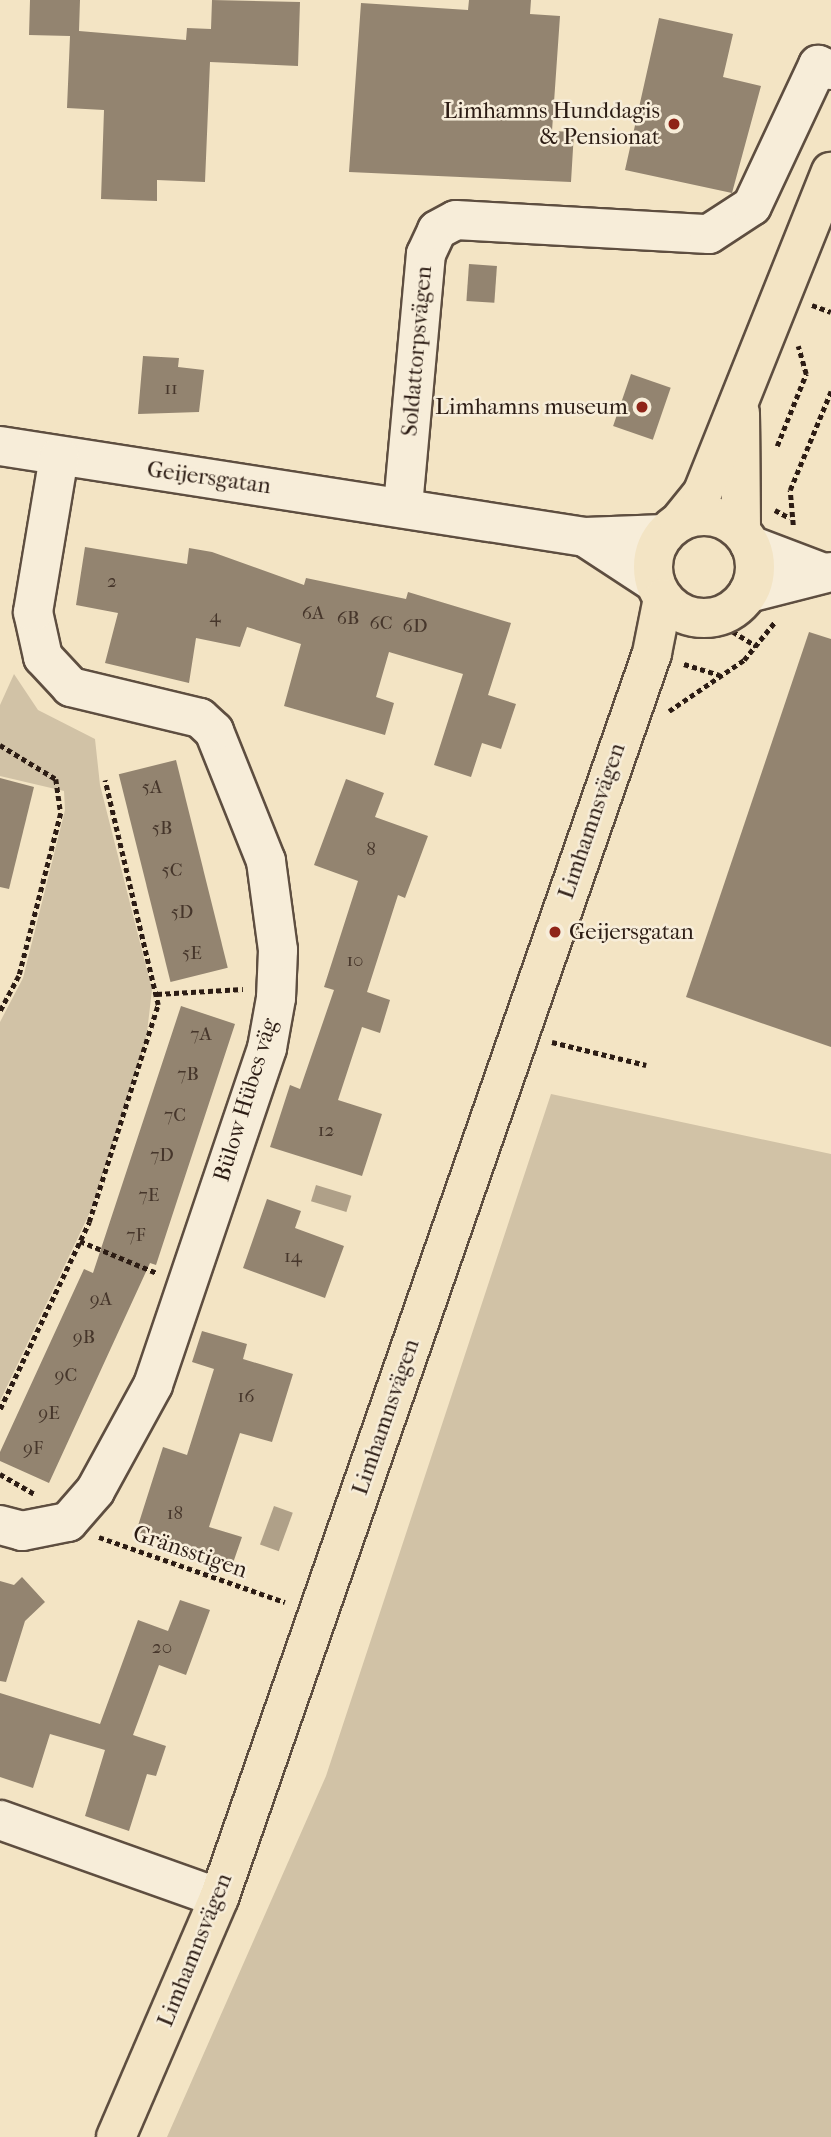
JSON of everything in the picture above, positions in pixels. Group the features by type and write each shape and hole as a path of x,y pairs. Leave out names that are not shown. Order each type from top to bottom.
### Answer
{"main road":[{"path":"739,407 746,538 754,578 748,593 711,618 684,614 659,591 654,557 672,528 702,494 831,172"},
{"path":"672,528 711,516 746,538"},
{"name":"Limhamnsvägen","path":"116,2137 219,1898 637,689 659,591"},
{"name":"Limhamnsvägen","path":"637,689 662,657 711,618"}],"street":[{"name":"Soldattorpsvägen","path":"403,506 426,254 437,230 456,220 551,228 709,234 752,206 818,65 831,70"},
{"name":"Geijersgatan","path":"0,446 403,506 585,537 672,528"},
{"name":"Bülow Hübes väg","path":"59,456 33,611 43,657 71,687 200,718 214,731 266,861 277,985 267,1048 153,1385 95,1491 68,1522"},
{"name":"Geijersgatan","path":"585,537 659,591"},
{"path":"746,538 826,572"},
{"path":"748,593 826,572"},
{"path":"0,1525 22,1531 68,1522"},
{"path":"0,1820 219,1898"}],"path":[{"path":"807,303 831,312"},
{"path":"774,454 806,374 792,335"},
{"path":"797,535 790,518 790,490 831,391"},
{"path":"768,503 790,518"},
{"path":"665,724 669,712 720,676 756,646 711,618"},
{"path":"677,661 720,676"},
{"path":"0,745 56,779 61,813 23,963 0,1011"},
{"path":"0,1409 80,1241 153,1030 157,994 105,780"},
{"path":"157,994 277,985"},
{"path":"556,1029 551,1041 646,1065"},
{"path":"80,1241 187,1285"},
{"name":"Gränsstigen","path":"68,1522 113,1544 290,1604"}],"shaded area":[{"path":"14,674 38,710 95,739 100,785 152,990 146,1041 92,1208 0,1401 0,1022 23,978 65,810 64,791 0,776 0,705"},
{"path":"551,1094 831,1154 831,2137 167,2137 326,1776"},
{"path":"316,1185 351,1196 346,1212 311,1201"},
{"path":"274,1506 293,1513 279,1551 260,1545"}],"building":[{"path":"30,0 80,0 79,31 186,40 187,28 211,29 212,0 300,2 298,66 210,62 205,182 157,180 157,201 101,199 104,110 67,108 70,36 29,35"},
{"path":"469,0 531,0 530,14 560,16 552,131 574,132 571,182 349,172 361,3 468,10"},
{"name":"Limhamns Hunddagis & Pensionat","path":"659,18 733,34 723,77 761,86 732,193 625,170"},
{"path":"469,264 497,266 494,303 466,301"},
{"path":"143,356 179,358 178,367 204,370 199,412 138,414"},
{"name":"Limhamns museum","path":"631,374 671,388 653,440 613,426"},
{"path":"85,547 187,564 189,548 212,552 304,585 306,578 406,599 408,592 511,623 488,695 516,704 501,749 482,743 471,777 434,765 463,674 389,652 376,697 394,703 385,735 284,706 301,644 247,627 240,647 196,638 189,683 105,663 118,613 76,605"},
{"path":"809,632 831,639 831,1047 686,997"},
{"path":"176,760 228,968 171,982 119,774"},
{"path":"0,778 34,787 9,889 0,887"},
{"path":"346,779 384,793 375,817 428,836 405,898 398,895 367,992 390,1000 380,1033 362,1027 338,1100 382,1114 362,1176 270,1147 290,1085 300,1089 334,990 324,987 358,881 314,865"},
{"path":"181,1006 235,1024 156,1265 150,1263 49,1483 0,1461 0,1452 84,1269 93,1273"},
{"path":"267,1199 301,1211 295,1228 344,1246 325,1298 243,1268"},
{"path":"202,1331 247,1344 243,1359 293,1374 272,1442 240,1433 209,1527 242,1537 233,1563 136,1532 163,1447 187,1455 214,1369 192,1362"},
{"path":"22,1577 45,1602 25,1621 6,1682 0,1681 0,1581 14,1585"},
{"path":"180,1600 210,1610 186,1675 159,1665 133,1735 166,1746 156,1776 147,1774 129,1831 85,1816 105,1750 50,1734 33,1788 0,1777 0,1693 100,1724 138,1620 168,1631"}],"place":[{"name":"Limhamns Hunddagis & Pensionat","path":"674,124"},
{"name":"Limhamns museum","path":"642,407"},
{"name":"Geijersgatan","path":"555,932"}]}
